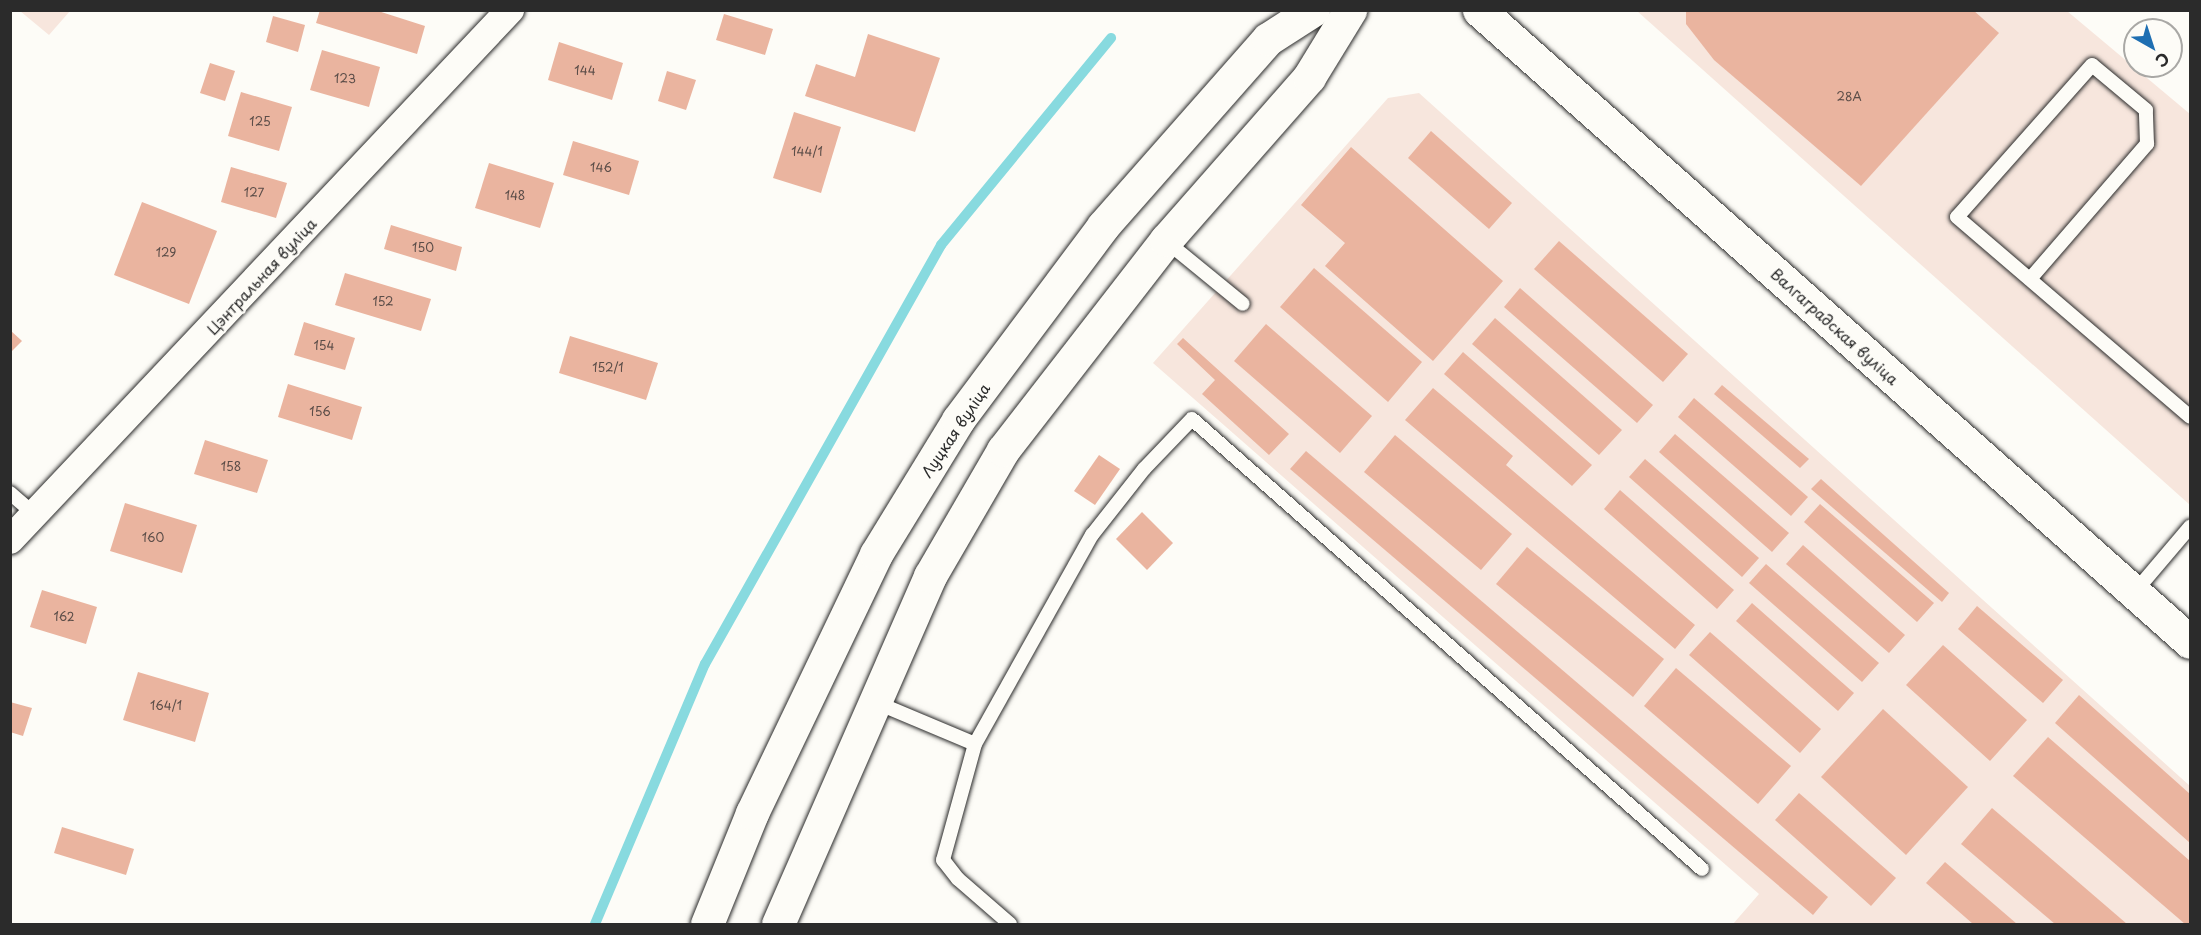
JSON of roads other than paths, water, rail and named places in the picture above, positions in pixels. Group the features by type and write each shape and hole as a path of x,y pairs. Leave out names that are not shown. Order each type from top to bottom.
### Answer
{"street":[{"name":"Цэнтральная вуліца","path":"10,540 510,10"},
{"name":"Луцкая вуліца","path":"707,924 752,813 876,554 958,420 1103,226 1268,39 1313,10"},
{"path":"778,924 930,576 1003,450 1166,240 1309,77 1350,10"},
{"name":"Валгаградская вуліца","path":"1479,10 2190,642"}],"lane":[{"path":"2030,279 2147,144 2146,110 2092,64 1957,217 2190,417"},
{"path":"1166,240 1243,304"},
{"path":"1010,924 958,879 943,860 975,744 1092,535 1144,469 1192,419 1702,869"},
{"path":"10,493 34,514"},
{"path":"2134,593 2190,526"},
{"path":"875,702 975,744"}],"waterway":[{"path":"595,924 705,664 941,245 1111,38"}]}
